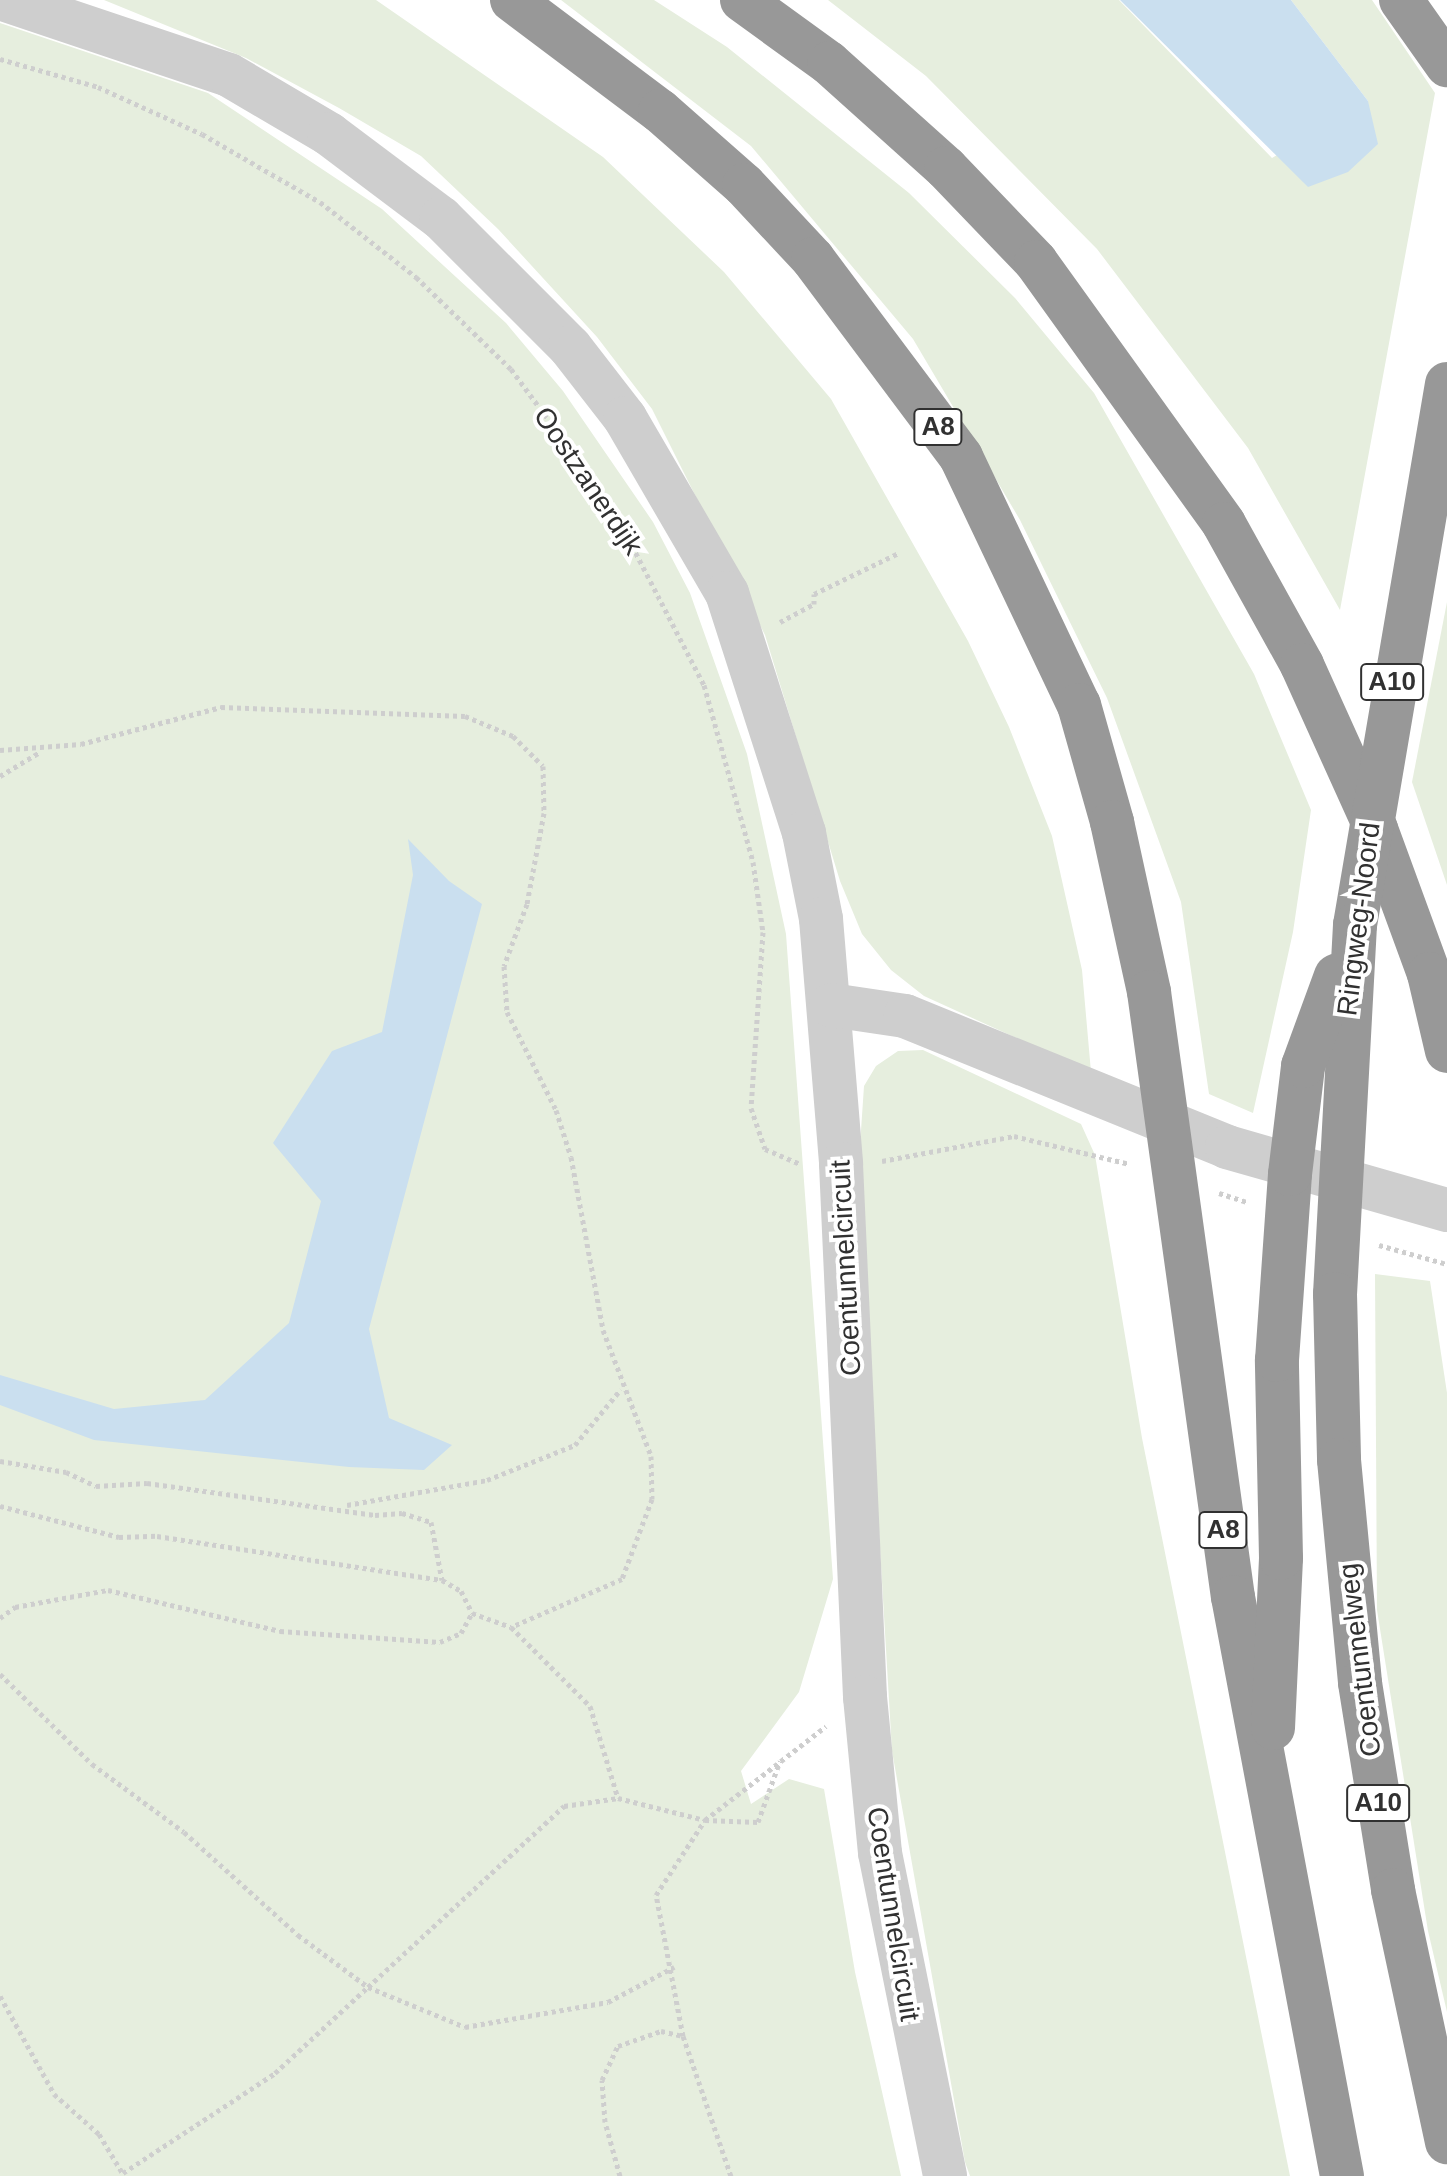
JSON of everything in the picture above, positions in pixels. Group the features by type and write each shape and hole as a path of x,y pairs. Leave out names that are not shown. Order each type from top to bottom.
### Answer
{"highway":[{"name":"A8","path":"512,0 660,111 744,185 813,259 961,457 1079,705 1112,822 1149,992 1269,1815"},
{"path":"742,0 829,63 946,168 1036,262 1224,524 1302,665 1376,829 1429,974 1447,1051"},
{"path":"1401,0 1447,65"},
{"name":"Ringweg-Noord","path":"1339,1460 1335,1294 1323,1068 1355,925 1447,384"},
{"name":"A10","path":"1323,1068 1284,1277 1277,1360 1281,1558 1269,1815 1342,2176"},
{"name":"Coentunnelweg","path":"1339,1460 1379,1814 1447,2142"}],"lane":[{"path":"6,0 120,33 229,75 288,107 441,218 570,347 690,521 745,637 804,833 831,1005 905,1016 1227,1147 1447,1210"},
{"name":"Coentunnelcircuit","path":"831,1005 865,1697 880,1853 945,2176"}],"path":[{"name":"Oostzanerdijk","path":"0,59 111,93 202,134 320,202 416,277 511,369 610,503 704,685 753,862 763,932 751,1108 756,1134 783,1161 841,1164"},
{"path":"814,594 899,553"},
{"path":"0,750 40,752 221,707 465,716 513,736 543,766 544,813 527,904 504,966 507,1012 556,1110 571,1157 603,1330 621,1389 651,1456 652,1499 622,1579 511,1627"},
{"path":"0,776 40,752"},
{"path":"342,1506 487,1480 575,1445 621,1389"},
{"path":"0,1461 66,1472 96,1486 147,1483 342,1506 431,1522 442,1580"},
{"path":"0,1506 119,1537 157,1536 442,1580 461,1591 472,1613 511,1627 590,1706 618,1798"},
{"path":"0,1618 15,1607 108,1590 280,1631 440,1642 461,1633 472,1613"},
{"path":"0,1674 92,1764 184,1832 298,1935 368,1987 465,2027 608,2002 674,1967"},
{"path":"731,2176 683,2036 674,1967 656,1895 705,1820 865,1697"},
{"path":"0,1996 54,2094 99,2134 123,2174 275,2073 564,1806 618,1798 705,1820 758,1822 780,1761"},
{"path":"620,2176 605,2122 602,2080 618,2046 661,2031 683,2036"}],"green space":[{"path":"104,0 376,0 603,157 724,272 831,399 968,641 1009,727 1052,836 1082,970 1091,1072 924,996 891,970 862,934 840,881 765,635 652,409 597,337 498,229 421,156 339,108 246,58"},
{"path":"561,0 654,0 727,47 909,193 1015,298 1094,393 1254,674 1311,810 1293,932 1253,1113 1209,1094 1181,902 1107,698 1020,520 913,339 751,146"},
{"path":"828,0 1119,0 1272,158 1368,101 1291,0 1372,0 1435,93 1340,610 1248,448 1097,249 926,76"},
{"path":"0,23 208,93 382,209 506,323 563,391 653,522 690,593 747,754 786,934 833,1579 799,1692 741,1771 751,1804 789,1779 824,1789 855,1972 901,2176 0,2176"},
{"path":"1447,602 1447,885 1412,782"},
{"path":"923,1050 1081,1124 1095,1155 1142,1438 1290,2176 970,2176 965,2162 892,1751 858,1175 864,1086 876,1066 898,1051"},
{"path":"1375,1274 1430,1281 1447,1393 1447,2012 1428,1931 1377,1610"}],"water":[{"path":"1120,0 1291,0 1368,101 1378,144 1348,172 1308,187"},
{"path":"408,839 449,881 482,904 369,1329 389,1418 452,1445 424,1470 349,1467 94,1440 0,1405 0,1375 114,1409 205,1400 289,1323 321,1201 273,1143 332,1051 382,1032 413,875"}]}
